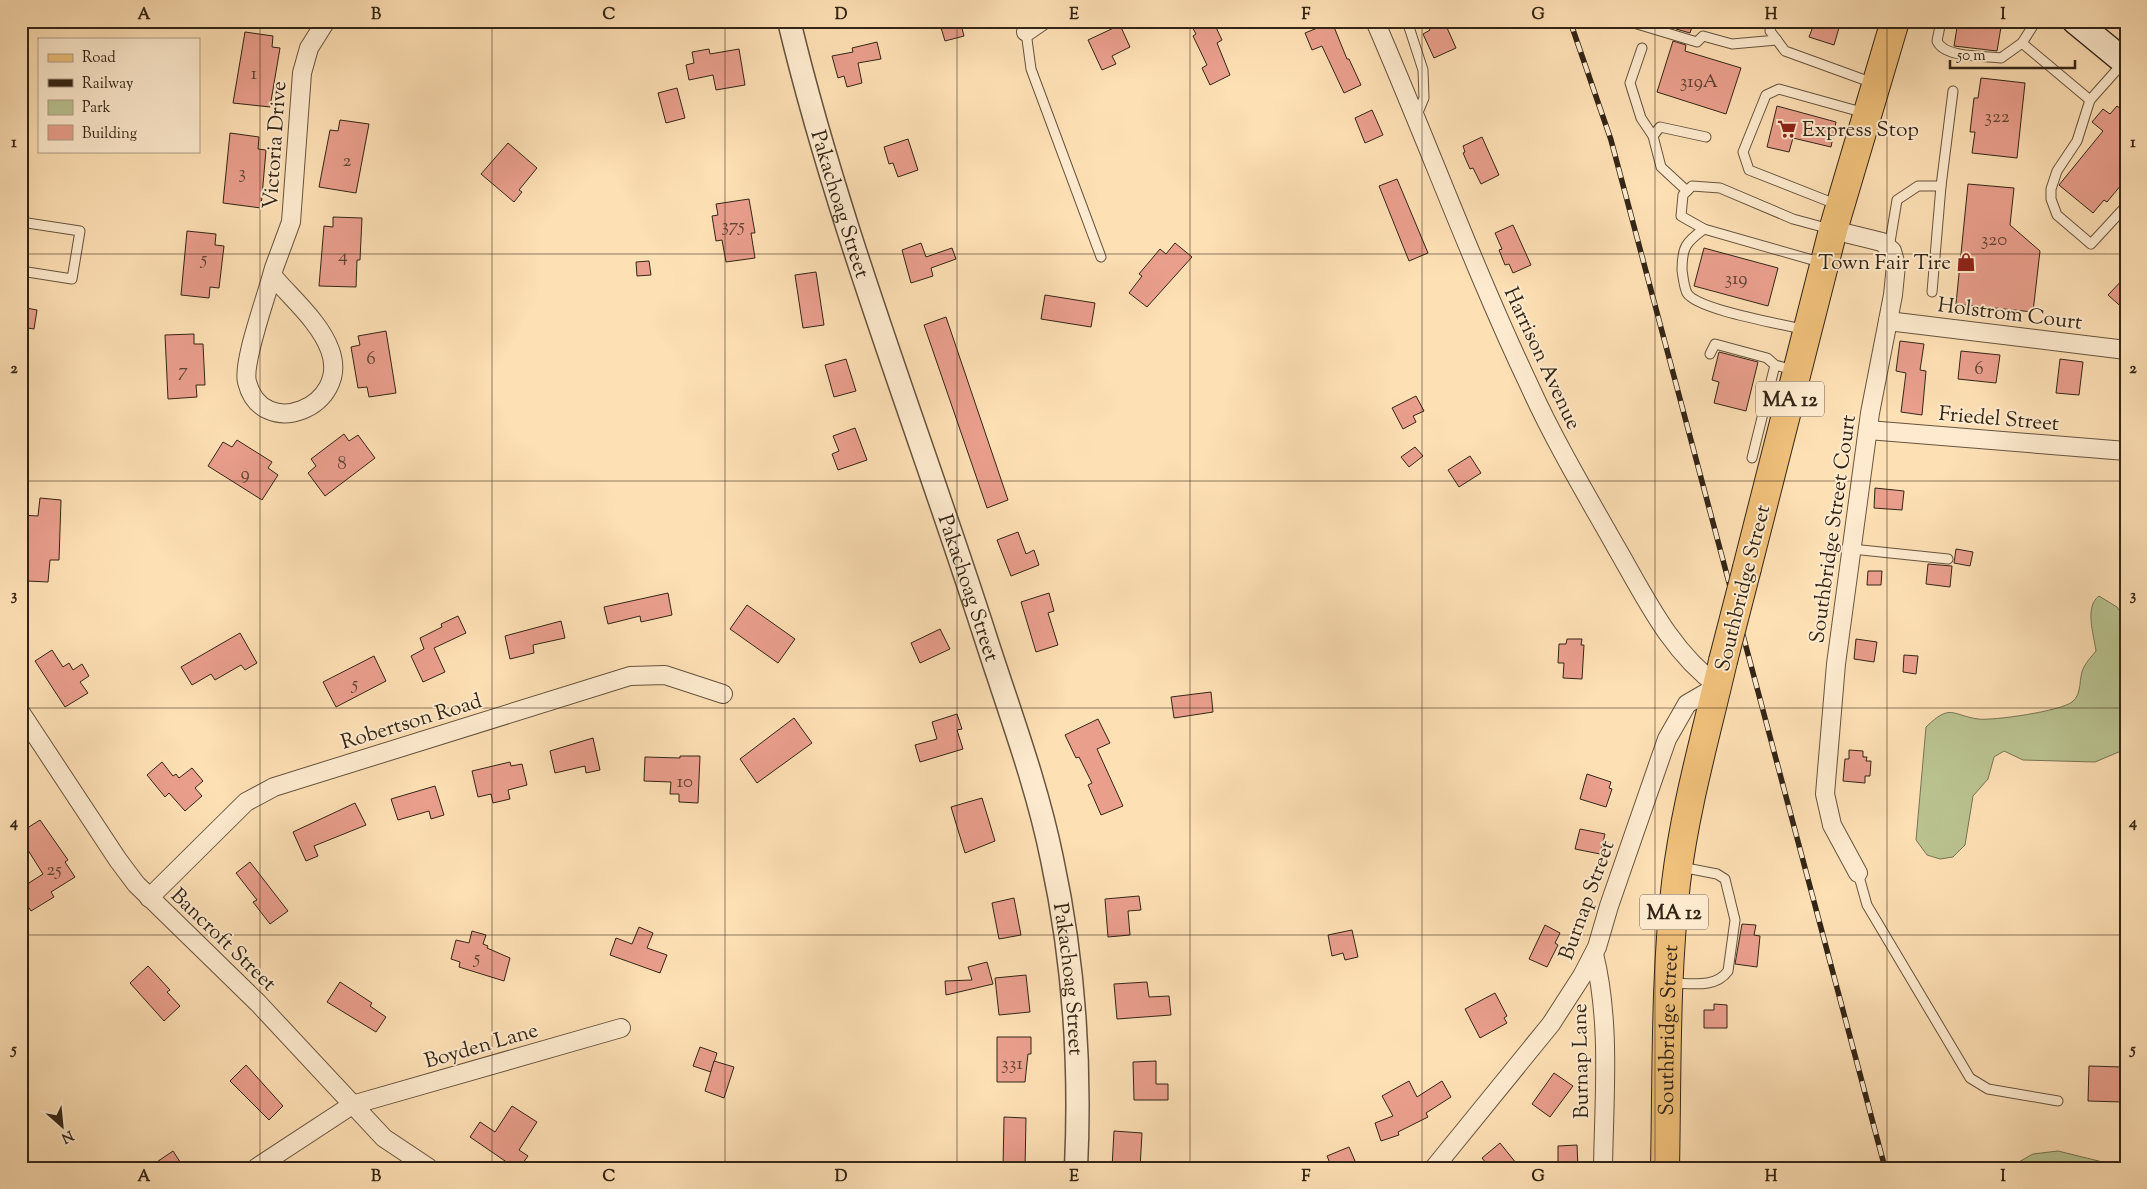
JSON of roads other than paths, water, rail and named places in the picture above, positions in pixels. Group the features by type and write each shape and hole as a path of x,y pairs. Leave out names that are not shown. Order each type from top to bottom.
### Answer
{"main road":[{"name":"Southbridge Street","path":"1665,1168 1669,983 1678,866 1687,809 1747,568 1786,368 1807,330 1836,218 1895,21"},
{"path":"2083,24 2125,62"}],"street":[{"name":"Victoria Drive","path":"272,275 320,332 328,344 333,361 329,386 323,396 304,410 293,414 284,414 265,408 250,391 246,381 249,356 272,275 291,222 302,73 309,48 326,21"},
{"name":"Pakachoag Street","path":"789,21 820,138 854,250 974,600 1048,836 1063,916 1074,999 1079,1089 1076,1168"},
{"path":"1026,32 1042,21"},
{"name":"Harrison Avenue","path":"1375,21 1503,327 1555,438 1677,649 1698,671 1720,673"},
{"path":"1836,218 1889,248"},
{"name":"Southbridge Street Court","path":"1858,873 1832,825 1825,794 1836,664 1868,430 1896,274 1895,257 1889,248"},
{"name":"Holstrom Court","path":"1888,321 2126,350"},
{"name":"Friedel Street","path":"1868,430 2126,451"},
{"name":"Burnap Street","path":"1434,1168 1551,1024 1594,954 1667,739 1687,704 1720,673"},
{"name":"Robertson Road","path":"149,898 246,802 274,787 637,674 666,675 723,694"},
{"name":"Bancroft Street","path":"21,713 118,860 149,898 258,1003 384,1138 429,1168"},
{"name":"Burnap Lane","path":"1594,954 1602,987 1604,1168"},
{"name":"Boyden Lane","path":"256,1168 352,1105 622,1028"}],"lane":[{"path":"1407,21 1423,70 1424,98 1416,118"},
{"path":"1626,21 1696,42 1704,36 1732,44 1777,40"},
{"path":"1772,21 1770,31 1785,51 1876,84"},
{"path":"1941,21 1937,41 1941,48 1951,53 2001,58 2022,43 2036,21"},
{"path":"1026,32 1031,69 1100,257"},
{"path":"2022,43 2090,100"},
{"path":"1642,48 1630,83 1641,118 1653,136 1661,168 1687,192"},
{"path":"2125,62 2090,100 2077,142 2054,180 2051,199 2057,215 2091,244 2126,206"},
{"path":"1836,218 1749,170 1743,152 1766,95 1779,89 1868,114"},
{"path":"1932,292 1940,186 1953,91"},
{"path":"1653,136 1660,127 1706,137"},
{"path":"1824,263 1704,229 1681,216 1683,195 1692,186 1720,188 1793,219 1836,218"},
{"path":"1889,248 1897,200 1918,186 1940,186"},
{"path":"21,222 80,231 72,279 21,270"},
{"path":"1704,229 1686,242 1682,259 1683,278 1688,294 1696,301 1720,310 1807,330"},
{"path":"1710,354 1715,344 1727,346 1767,358 1786,368 1752,458"},
{"path":"1852,549 1948,559"},
{"path":"1669,983 1712,983 1724,976 1728,971 1735,920 1725,879 1717,874 1678,866"},
{"path":"1858,873 1867,905 1970,1078 1988,1090 2058,1101"}],"railway":[{"path":"1570,21 1611,140 1885,1168"}],"place":[{"name":"Express Stop","path":"1787,129"},
{"name":"Town Fair Tire","path":"1966,262"}]}
